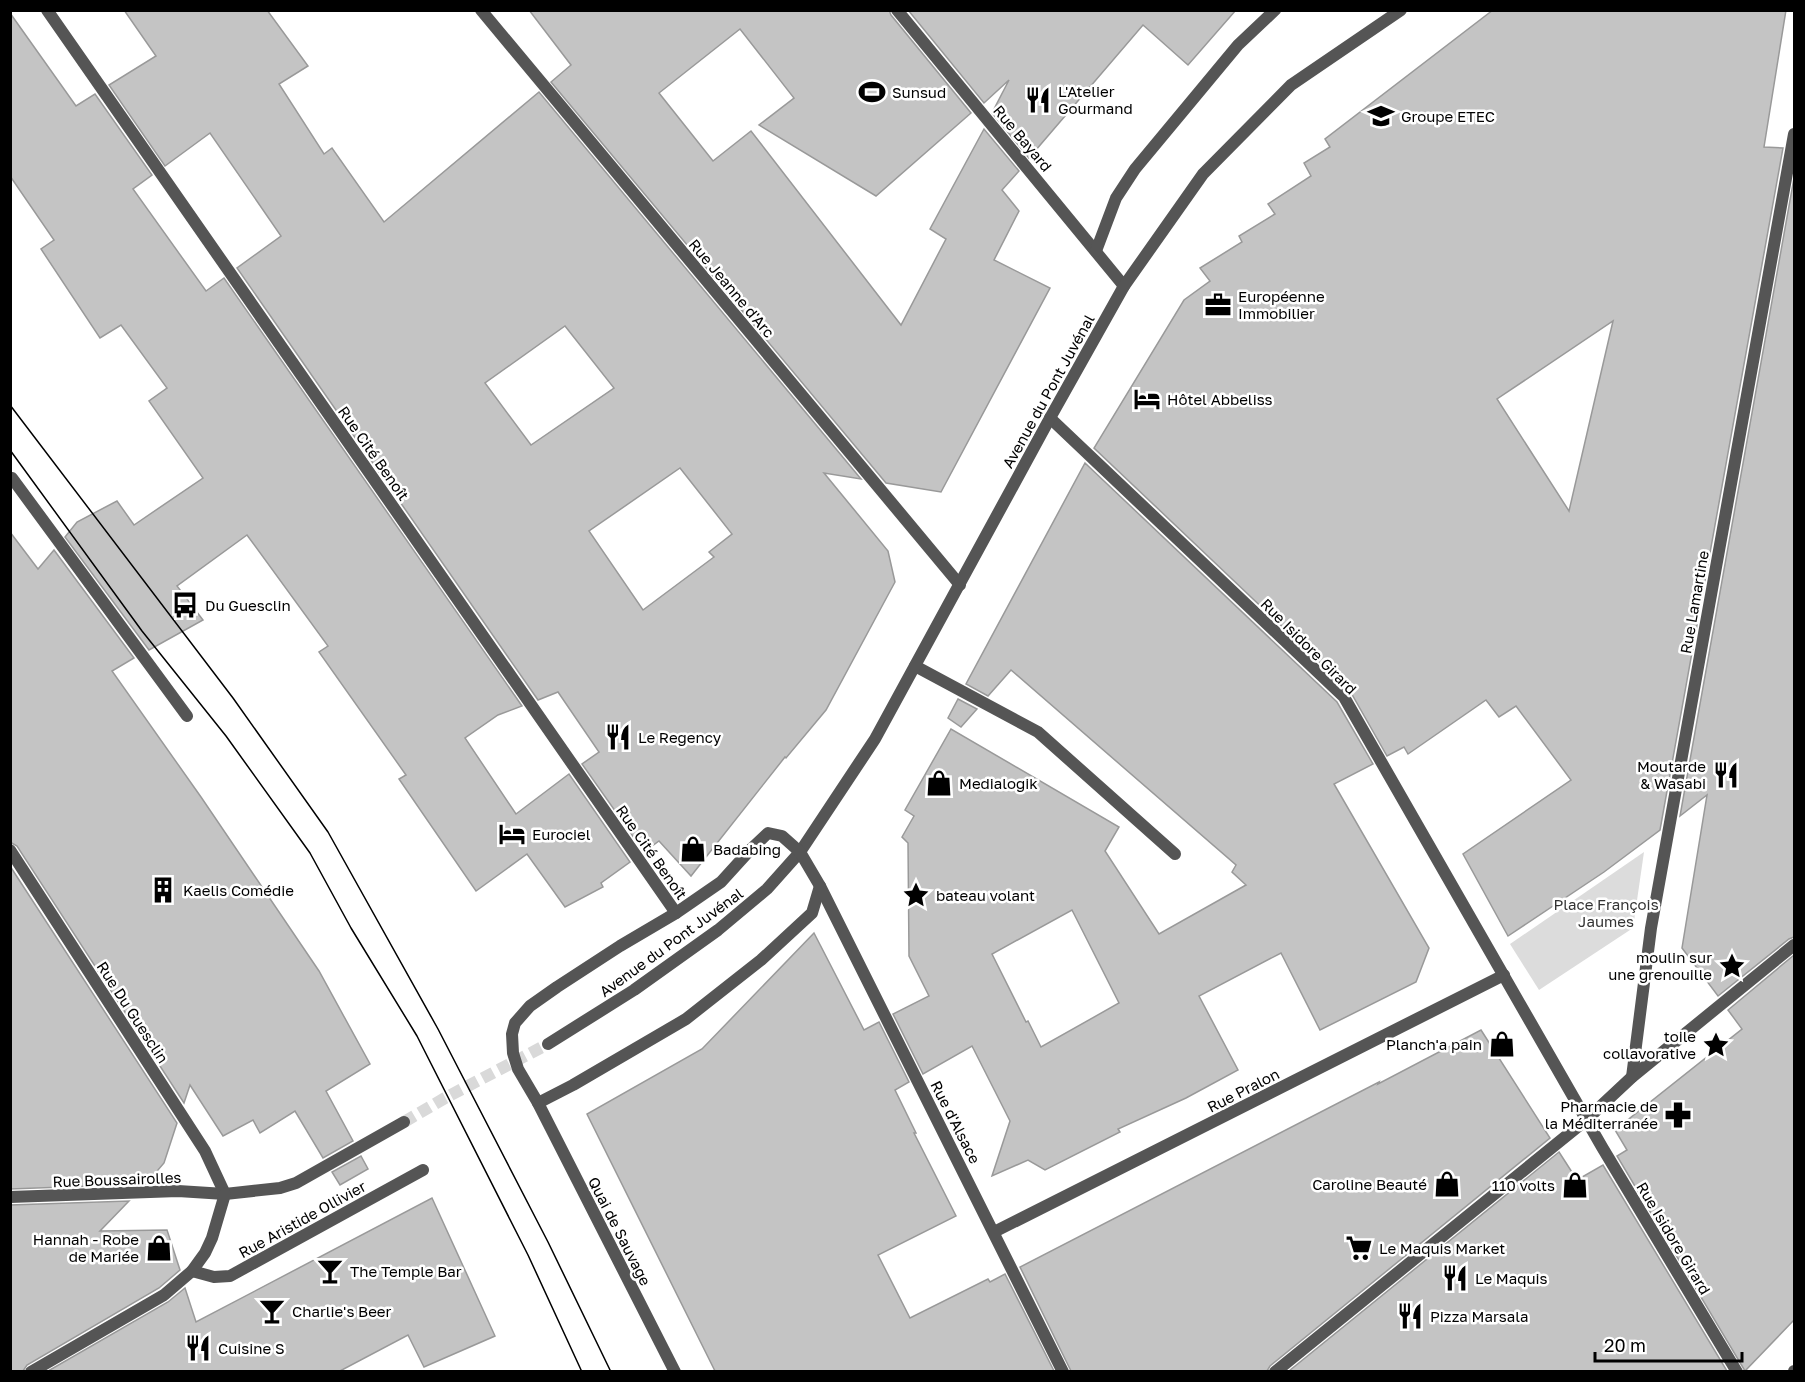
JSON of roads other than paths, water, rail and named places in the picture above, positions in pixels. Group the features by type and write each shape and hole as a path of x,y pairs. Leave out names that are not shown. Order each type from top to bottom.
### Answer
{"street":[{"name":"Rue Cité Benoît","path":"47,10 676,913"},
{"name":"Rue Jeanne d'Arc","path":"481,10 960,585"},
{"name":"Rue Bayard","path":"897,10 1124,286"},
{"path":"1096,250 1116,198 1135,169 1238,45 1275,10"},
{"name":"Avenue du Pont Juvénal","path":"548,1044 634,990 718,930 767,890 800,852 875,739 1124,286 1203,174 1291,84 1401,10"},
{"name":"Rue Lamartine","path":"1632,1077 1651,928 1794,134"},
{"name":"Rue Isidore Girard","path":"1050,418 1344,697 1504,975"},
{"path":"12,478 187,716"},
{"path":"915,666 1038,732 1175,854"},
{"name":"Avenue du Pont Juvénal","path":"538,1103 518,1068 513,1053 512,1034 515,1023 530,1006 721,882 768,833 782,836 800,852 820,886"},
{"name":"Rue Du Guesclin","path":"10,849 205,1151 225,1194"},
{"path":"538,1103 686,1019 761,960 812,913 820,886"},
{"name":"Rue d'Alsace","path":"820,886 1064,1371"},
{"path":"1275,1371 1586,1120 1632,1077 1794,945"},
{"path":"1504,975 1586,1120"},
{"name":"Rue Pralon","path":"994,1232 1504,975"},
{"name":"Quai de Sauvage","path":"538,1103 675,1371"},
{"name":"Rue Isidore Girard","path":"1586,1120 1737,1371"},
{"path":"30,1371 164,1295 192,1271 212,1238 225,1194 280,1188 296,1183 404,1122"},
{"name":"Rue Aristide Ollivier","path":"192,1271 214,1277 230,1276 423,1170"},
{"name":"Rue Boussairolles","path":"10,1197 178,1191 225,1194"}],"tunnel":[{"path":"404,1122 548,1044"}],"tram line":[{"path":"10,405 233,698 328,832 438,1029 548,1242 611,1372"},
{"path":"10,450 142,631 226,736 310,853 351,928 417,1036 528,1255 582,1372"}],"place":[{"name":"Sunsud","path":"872,92"},
{"name":"L'Atelier Gourmand","path":"1038,100"},
{"name":"Groupe ETEC","path":"1381,116"},
{"name":"Européenne Immobilier","path":"1218,305"},
{"name":"Hôtel Abbeliss","path":"1147,399"},
{"name":"Du Guesclin","path":"185,605"},
{"name":"Le Regency","path":"618,737"},
{"name":"Moutarde & Wasabi","path":"1726,775"},
{"name":"Medialogik","path":"939,783"},
{"name":"Eurociel","path":"512,834"},
{"name":"Badabing","path":"693,849"},
{"name":"Kaelis Comédie","path":"163,890"},
{"name":"bateau volant","path":"916,895"},
{"name":"moulin sur une grenouille","path":"1732,966"},
{"name":"Planch'a pain","path":"1502,1044"},
{"name":"toile collavorative","path":"1716,1045"},
{"name":"Pharmacie de la Méditerranée","path":"1678,1115"},
{"name":"Caroline Beauté","path":"1447,1184"},
{"name":"110 volts","path":"1575,1185"},
{"name":"Hannah - Robe de Mariée","path":"159,1248"},
{"name":"Le Maquis Market","path":"1359,1248"},
{"name":"The Temple Bar","path":"330,1271"},
{"name":"Le Maquis","path":"1455,1278"},
{"name":"Charlie's Beer","path":"272,1311"},
{"name":"Pizza Marsala","path":"1410,1316"},
{"name":"Cuisine S","path":"198,1348"}],"park label":[{"name":"Place François Jaumes","path":"1606,912"}]}
